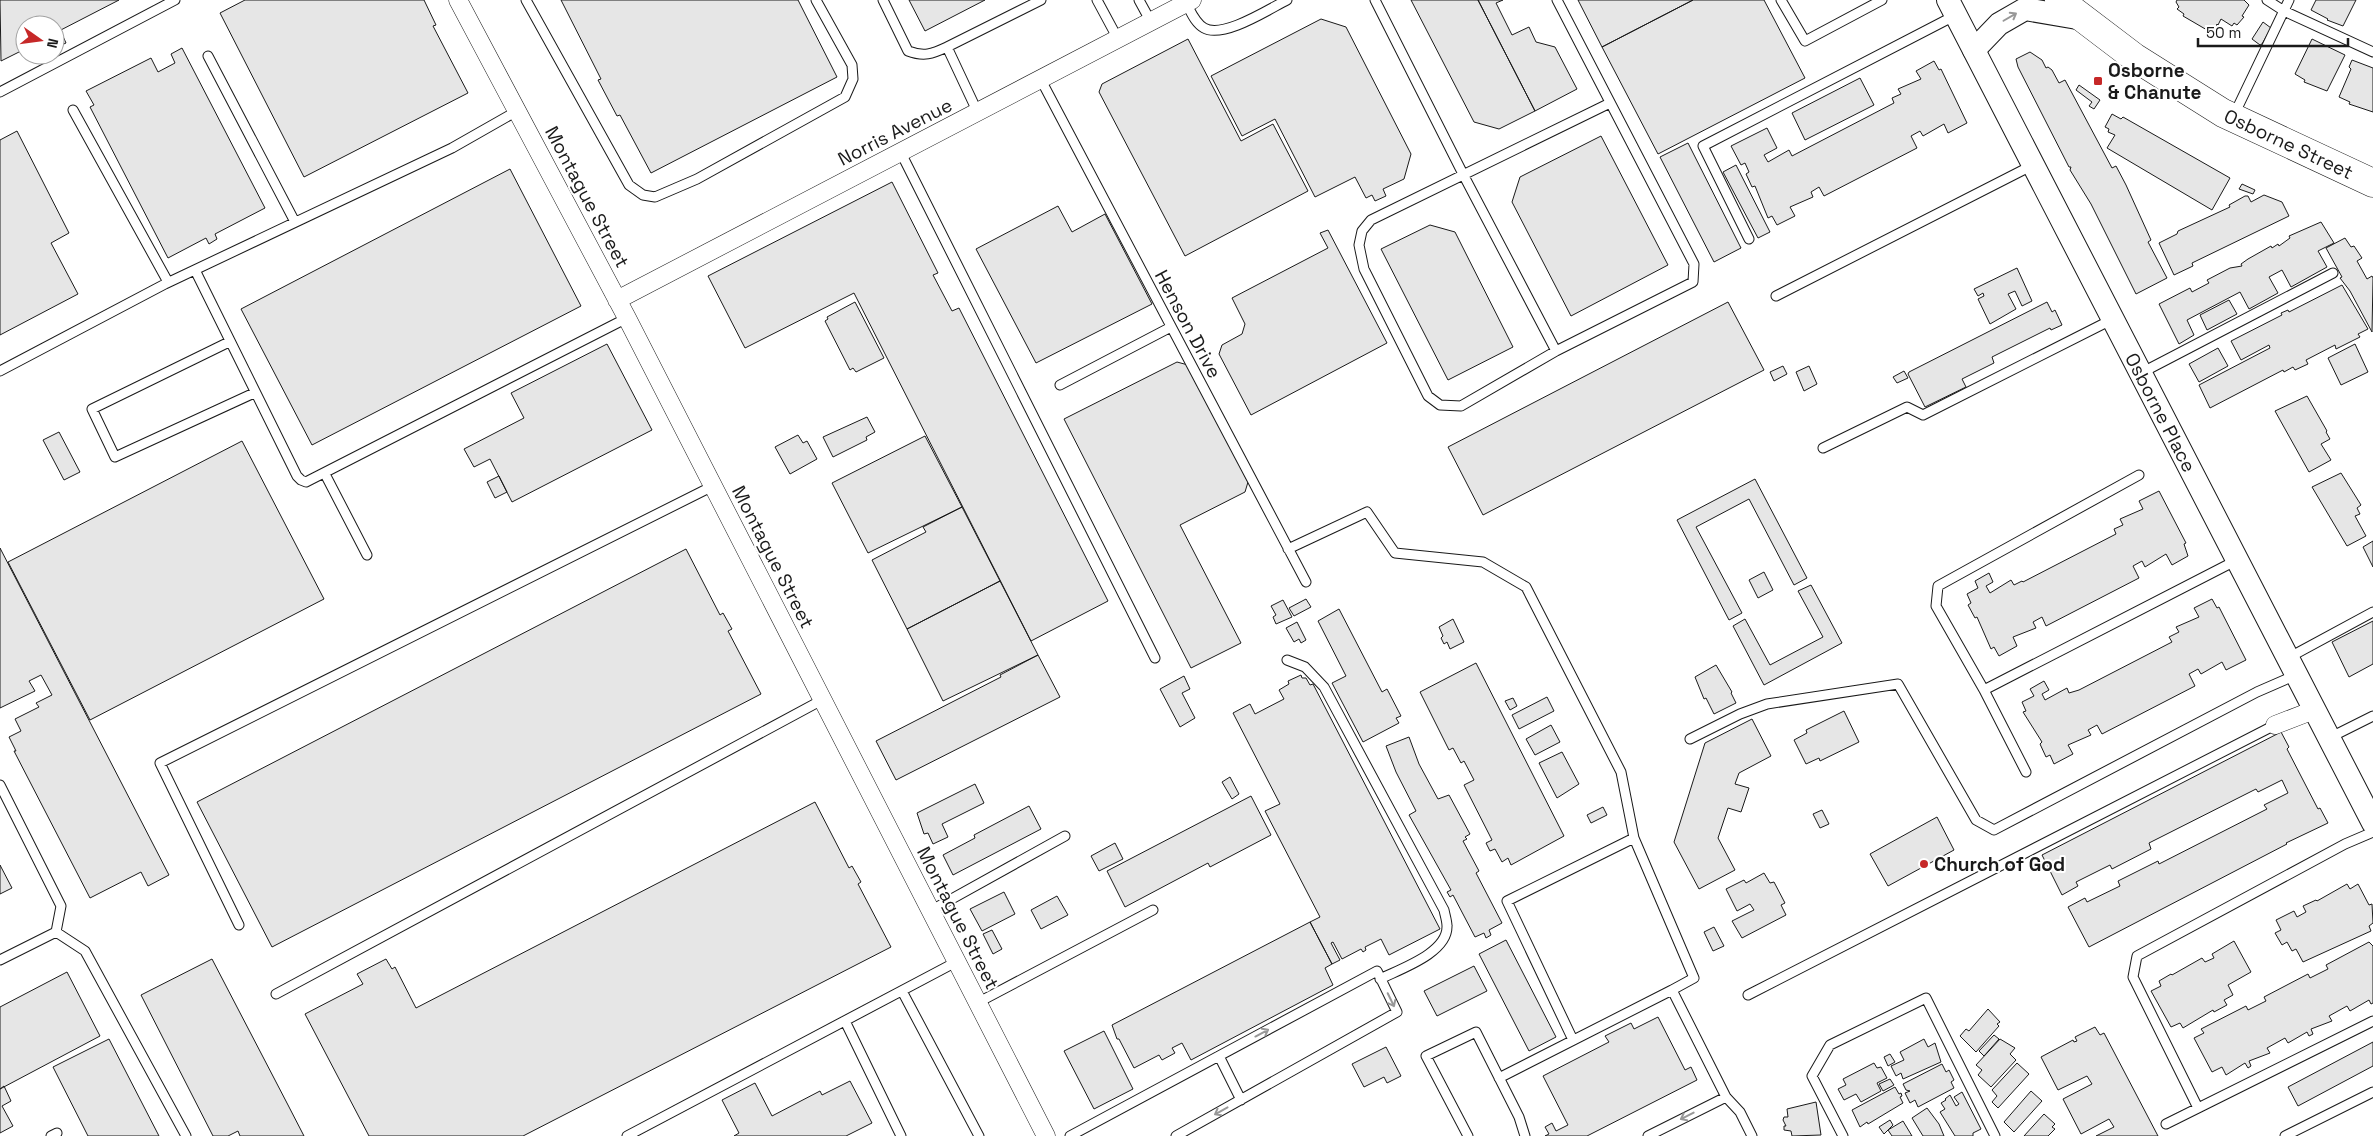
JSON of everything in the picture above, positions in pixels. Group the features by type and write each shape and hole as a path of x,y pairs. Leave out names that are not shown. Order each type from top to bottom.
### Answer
{"main road":[{"name":"Osborne Street","path":"2058,0 2134,57 2233,118 2373,184"}],"street":[{"name":"Montague Street","path":"458,0 627,318 1046,1136"},
{"name":"Norris Avenue","path":"617,300 1189,2"},
{"name":"Osborne Place","path":"1952,7 2373,824"},
{"path":"1974,50 1999,24 2025,9 2083,18"},
{"path":"2275,725 2314,710"}],"lane":[{"path":"0,92 175,0"},
{"path":"526,0 629,185 651,198 697,179 845,97 853,80 852,66 816,0"},
{"path":"883,0 908,51 929,56 1041,0"},
{"path":"1097,0 1118,40"},
{"path":"1139,0 1151,22"},
{"path":"1189,2 1196,21 1205,29 1216,32 1228,29 1287,0"},
{"path":"1375,0 1464,176 1556,351"},
{"path":"1557,0 1694,264 1693,282 1556,351 1460,406 1440,406 1428,396 1364,269 1359,245 1362,231 1371,220 1610,103"},
{"path":"1781,0 1805,40 1882,0"},
{"path":"2267,0 2284,11 2373,52"},
{"path":"2233,118 2289,0"},
{"path":"1749,239 1703,146 1952,7"},
{"path":"947,47 978,113"},
{"path":"208,56 295,222"},
{"name":"Henson Drive","path":"1041,80 1306,582"},
{"path":"73,110 168,282"},
{"path":"0,371 168,282 452,148 517,111"},
{"path":"901,153 1155,658"},
{"path":"1776,296 2034,165"},
{"path":"195,270 254,393 301,480 312,480 325,474 481,391 627,318"},
{"path":"2141,373 2333,274"},
{"path":"1823,448 1907,407 1923,415 2113,319"},
{"path":"1060,385 1171,327"},
{"path":"229,342 92,409 115,457 254,393"},
{"path":"325,474 368,555"},
{"path":"2026,772 1984,690 1936,606 1938,586 2139,475"},
{"path":"239,925 160,762 713,486"},
{"path":"1288,549 1367,512 1394,553 1483,562 1526,587 1621,772 1634,838 1694,978 1499,1078"},
{"path":"1984,690 2237,560"},
{"path":"1690,739 1740,714 1767,704 1898,684 1976,820 1994,830 2257,692 2292,666 2373,612"},
{"path":"1287,660 1305,667 1324,687 1444,910 1448,927 1443,940 1432,953 1380,979"},
{"path":"276,994 822,700"},
{"path":"2329,738 2373,716"},
{"path":"1748,995 2275,725"},
{"path":"0,785 61,906 56,932"},
{"path":"2198,1108 2133,977 2137,956 2345,844 2373,832"},
{"path":"930,911 1065,836"},
{"path":"1573,1040 1507,901 1634,838"},
{"path":"977,1003 1153,910"},
{"path":"0,960 56,932"},
{"path":"56,932 86,950 186,1136"},
{"path":"627,1136 956,962"},
{"path":"1070,1136 1082,1133 1219,1056 1377,971 1396,1012 1176,1136"},
{"path":"1672,990 1726,1097 1740,1112 1748,1135"},
{"path":"902,991 979,1136"},
{"path":"1844,1136 1812,1076 1830,1045 1926,998 1994,1136"},
{"path":"845,1021 900,1136"},
{"path":"2166,1124 2373,1021"},
{"path":"1468,1136 1426,1056 1476,1032 1519,1116 1525,1136"},
{"path":"1219,1056 1241,1100"},
{"path":"2285,1136 2373,1092"},
{"path":"1648,1136 1726,1097"}],"building":[{"path":"0,0 119,0 65,28 65,15 15,15 15,54 1,61"},
{"path":"245,0 424,0 436,25 433,26 468,93 304,177 220,13"},
{"path":"561,0 798,0 837,77 651,173 620,115 617,116 598,80 601,79"},
{"path":"909,0 985,0 925,31"},
{"path":"1411,0 1478,0 1535,111 1499,129 1474,122"},
{"path":"1478,0 1503,0 1496,3 1512,35 1529,27 1536,42 1555,47 1577,89 1535,111"},
{"path":"1578,0 1693,0 1602,47"},
{"path":"1693,0 1764,0 1805,78 1658,154 1602,47"},
{"path":"2177,0 2244,0 2249,5 2242,16 2244,17 2237,25 2234,23 2232,26 2221,19 2214,29 2210,26 2207,30 2183,16 2184,14 2177,9 2179,7 2176,2"},
{"path":"2316,0 2356,0 2343,26 2327,20 2311,10"},
{"path":"1321,19 1346,27 1411,154 1404,179 1383,189 1386,196 1375,201 1372,195 1366,198 1355,177 1315,197 1275,119 1242,136 1211,76"},
{"path":"2263,22 2271,28 2260,45 2252,39"},
{"path":"1188,39 1241,141 1273,124 1308,191 1185,256 1099,92 1102,84"},
{"path":"2312,39 2345,55 2327,91 2304,82 2305,80 2295,74"},
{"path":"182,48 265,208 215,234 217,239 209,244 206,238 168,258 90,107 94,105 86,91 151,58 158,72 175,63 171,54"},
{"path":"2030,52 2042,60 2046,68 2048,67 2052,70 2059,83 2065,80 2112,168 2116,166 2126,185 2151,240 2148,242 2167,278 2136,294 2091,204 2070,170 2071,167 2069,167 2018,67 2016,59"},
{"path":"2352,60 2373,68 2373,112 2349,104 2350,102 2339,97 2351,69 2349,67"},
{"path":"1934,61 1939,70 1941,69 1967,123 1948,133 1944,124 1923,136 1920,131 1911,136 1917,148 1824,196 1819,187 1811,192 1813,197 1790,207 1795,216 1777,225 1772,216 1768,218 1755,186 1752,187 1746,174 1749,172 1745,163 1741,165 1731,146 1767,128 1777,148 1764,155 1768,162 1789,150 1792,156 1894,103 1892,98 1901,94 1898,89 1921,79 1916,71"},
{"path":"1860,78 1874,105 1805,140 1792,113"},
{"path":"2079,85 2100,100 2094,109 2089,106 2092,102 2076,90"},
{"path":"2112,114 2121,119 2123,117 2230,178 2212,210 2107,148 2115,135 2108,132 2109,129 2105,127"},
{"path":"17,131 69,233 51,243 78,294 0,335 0,140"},
{"path":"1601,136 1668,265 1571,316 1512,202 1520,177"},
{"path":"1688,143 1741,248 1714,262 1660,157"},
{"path":"1736,165 1770,232 1758,238 1723,172"},
{"path":"510,169 581,306 312,445 241,309"},
{"path":"892,182 938,273 933,275 952,311 959,308 1108,601 1031,641 854,293 745,348 708,276"},
{"path":"2242,184 2255,190 2253,194 2239,189"},
{"path":"2264,195 2282,202 2289,216 2192,263 2193,266 2174,275 2159,243 2177,234 2178,231 2230,207 2229,205 2245,196 2248,196 2251,202"},
{"path":"1058,206 1072,232 1105,214 1152,304 1036,363 976,249"},
{"path":"2321,222 2334,243 2318,251 2327,267 2291,287 2282,270 2269,277 2278,293 2249,309 2240,292 2187,320 2194,335 2179,344 2159,304 2190,288 2192,292 2209,283 2207,280 2230,268 2242,266 2241,264 2248,259 2271,246 2272,248 2278,244 2279,246 2290,238 2289,236"},
{"path":"1430,225 1455,232 1513,347 1448,380 1381,249"},
{"path":"1328,230 1387,343 1251,415 1219,354 1222,345 1242,334 1245,324 1232,298 1328,248 1320,233"},
{"path":"2345,238 2351,247 2354,246 2362,258 2357,261 2367,279 2372,276 2373,278 2372,332 2350,291 2340,278 2342,277 2326,248"},
{"path":"2017,268 2032,301 2022,306 2015,291 2008,294 2016,309 1990,324 1978,299 1984,296 1983,293 1978,296 1974,289"},
{"path":"2342,285 2368,329 2358,334 2360,337 2336,349 2335,345 2306,360 2308,364 2295,370 2293,367 2284,372 2283,370 2210,408 2199,385 2270,348 2269,345 2241,360 2231,341 2282,315 2281,313 2288,310 2289,312"},
{"path":"2229,300 2237,314 2207,330 2200,315"},
{"path":"855,302 884,358 856,372 853,368 850,370 825,321 828,319 827,317"},
{"path":"1728,302 1764,370 1483,515 1448,447"},
{"path":"2047,302 2052,312 2055,310 2062,325 2051,330 2050,328 1992,357 1994,363 1962,379 1966,387 1925,407 1908,374 1909,372"},
{"path":"607,344 652,430 512,502 490,459 474,467 464,449 524,418 511,393"},
{"path":"2355,344 2368,372 2341,385 2328,358"},
{"path":"2218,348 2228,366 2199,382 2189,364"},
{"path":"1177,362 1188,365 1248,482 1245,492 1180,525 1241,643 1191,668 1064,419"},
{"path":"1783,366 1787,374 1774,381 1770,372"},
{"path":"1809,366 1817,384 1804,391 1796,372"},
{"path":"1904,371 1908,378 1897,383 1893,377"},
{"path":"2307,396 2330,439 2321,444 2331,460 2309,472 2275,411"},
{"path":"867,417 875,432 866,437 867,440 833,457 823,437"},
{"path":"59,432 80,472 64,480 43,440"},
{"path":"798,435 803,443 807,441 817,459 790,474 775,447"},
{"path":"925,436 962,507 868,553 832,483"},
{"path":"242,441 324,599 90,720 8,562"},
{"path":"2341,473 2361,505 2357,508 2360,514 2355,516 2366,536 2347,546 2312,487"},
{"path":"499,476 507,492 495,498 487,482"},
{"path":"1755,479 1807,578 1794,585 1749,499 1696,527 1742,613 1729,620 1677,520"},
{"path":"2159,491 2186,543 2184,544 2188,556 2172,565 2166,554 2145,567 2142,561 2133,566 2139,578 2046,626 2042,617 2033,622 2036,628 2013,637 2017,646 1999,656 1994,647 1991,649 1977,617 1975,618 1968,605 1971,603 1967,594 1978,588 1975,581 1989,573 1993,582 1986,586 1990,593 2011,580 2014,585 2023,582 2116,534 2114,529 2123,525 2120,519 2143,509 2139,501"},
{"path":"962,507 1000,581 907,629 872,560 926,532 923,527"},
{"path":"2373,541 2373,567 2363,547"},
{"path":"0,548 169,875 148,886 141,872 90,898 14,751 16,751 9,737 21,731 15,719 39,707 36,703 52,695 41,675 29,681 35,691 0,708"},
{"path":"686,549 720,615 723,613 732,629 728,631 761,694 272,947 197,802"},
{"path":"1764,572 1773,590 1758,598 1749,580"},
{"path":"1000,581 1038,655 943,701 907,629"},
{"path":"1811,585 1842,643 1764,685 1733,626 1745,619 1770,665 1823,637 1798,591"},
{"path":"1306,599 1311,607 1294,616 1289,608"},
{"path":"2212,599 2217,608 2219,607 2246,660 2226,670 2222,662 2201,674 2198,669 2189,674 2195,686 2102,734 2097,725 2088,730 2091,735 2068,745 2073,754 2054,764 2050,755 2046,757 2040,744 2042,742 2023,712 2026,711 2022,702 2034,696 2030,689 2044,681 2049,690 2042,694 2045,700 2067,688 2069,693 2079,690 2172,642 2169,637 2179,632 2176,627 2199,617 2194,608"},
{"path":"1283,600 1292,617 1276,624 1273,617 1276,615 1271,606"},
{"path":"1339,609 1382,692 1387,689 1401,716 1396,718 1399,723 1363,742 1332,683 1346,676 1318,621"},
{"path":"1453,619 1464,642 1450,649 1447,642 1444,644 1441,638 1443,636 1439,627"},
{"path":"2373,621 2373,664 2349,677 2332,642"},
{"path":"1297,622 1306,640 1301,643 1299,639 1294,642 1286,628"},
{"path":"1038,655 1060,697 896,780 876,741 1001,677 1000,675"},
{"path":"1476,663 1564,836 1511,865 1508,858 1502,862 1495,849 1490,851 1486,843 1492,840 1464,785 1474,780 1464,761 1461,763 1453,748 1449,750 1420,692"},
{"path":"1716,665 1732,692 1736,703 1714,714 1706,698 1704,699 1695,677"},
{"path":"1301,675 1302,678 1306,678 1310,685 1313,684 1440,929 1389,955 1381,939 1365,947 1366,950 1363,952 1361,949 1342,959 1333,942 1331,943 1340,960 1332,964 1310,922 1320,917 1265,811 1280,804 1233,713 1250,704 1255,714 1284,699 1279,690 1289,684 1288,681"},
{"path":"1184,676 1190,689 1182,693 1195,718 1180,727 1160,689"},
{"path":"1547,697 1554,711 1519,729 1512,715"},
{"path":"1513,698 1517,706 1510,710 1505,701"},
{"path":"1844,711 1859,742 1820,761 1819,758 1806,764 1794,740 1807,733 1806,730"},
{"path":"1752,719 1771,756 1739,773 1735,784 1749,788 1741,812 1728,808 1718,838 1735,870 1699,889 1674,842 1705,743"},
{"path":"1551,725 1560,742 1535,755 1526,739"},
{"path":"2281,732 2289,747 2287,749 2318,809 2320,808 2328,823 2286,843 2089,947 2068,907 2085,898 2087,902 2120,886 2118,881 2158,861 2159,864 2267,809 2264,805 2288,793 2282,780 2258,792 2256,789 2149,843 2151,849 2112,869 2110,865 2076,882 2078,886 2062,895 2042,855"},
{"path":"1409,737 1419,764 1438,799 1449,795 1470,834 1463,841 1479,871 1476,873 1502,923 1489,930 1491,935 1486,938 1484,933 1475,937 1453,895 1450,897 1447,892 1451,890 1409,815 1416,811 1396,772 1386,746"},
{"path":"1562,752 1579,784 1557,798 1539,763"},
{"path":"1230,777 1239,794 1232,799 1222,782"},
{"path":"975,784 984,803 942,824 948,837 933,844 928,833 924,834 917,813"},
{"path":"1251,796 1271,835 1210,867 1208,863 1125,907 1107,871"},
{"path":"815,802 849,868 852,866 861,882 858,884 891,947 523,1136 369,1136 305,1014 363,984 357,974 386,959 392,969 395,967 416,1008"},
{"path":"1029,806 1041,829 953,875 943,855 975,838 974,835"},
{"path":"1603,807 1607,815 1591,823 1587,815"},
{"path":"1822,810 1829,824 1820,828 1813,814"},
{"path":"1937,817 1954,850 1888,886 1870,854"},
{"path":"1115,843 1123,859 1099,871 1091,856"},
{"path":"0,865 12,888 0,894"},
{"path":"1764,873 1770,883 1774,882 1785,903 1781,905 1786,915 1742,938 1732,921 1754,910 1750,904 1737,911 1726,889 1744,880 1746,883"},
{"path":"2347,884 2350,889 2358,884 2369,905 2372,904 2373,923 2369,926 2371,931 2303,962 2296,949 2292,951 2287,942 2282,945 2275,933 2281,930 2276,920 2294,911 2297,917 2306,912 2303,906 2317,901"},
{"path":"1004,892 1015,914 982,931 970,909"},
{"path":"1057,896 1068,915 1041,929 1031,910"},
{"path":"1310,922 1332,964 1325,968 1333,985 1191,1060 1182,1043 1172,1048 1175,1053 1162,1060 1159,1055 1134,1068 1119,1039 1117,1039 1112,1025"},
{"path":"1714,927 1724,946 1713,951 1704,932"},
{"path":"992,930 1002,949 993,954 983,934"},
{"path":"1506,940 1556,1037 1529,1051 1479,954"},
{"path":"2234,941 2251,972 2228,985 2233,995 2224,1000 2227,1005 2214,1012 2213,1010 2183,1028 2180,1023 2171,1027 2151,991 2161,986 2159,981 2202,958 2205,962 2214,958 2212,954"},
{"path":"2369,942 2373,946 2373,1003 2371,1004 2369,1000 2350,1011 2347,1006 2329,1016 2332,1021 2311,1029 2313,1034 2309,1036 2307,1032 2288,1043 2285,1038 2267,1048 2270,1053 2249,1061 2251,1066 2248,1068 2245,1063 2226,1075 2222,1067 2212,1072 2194,1038 2204,1033 2201,1029 2246,1006 2248,1010 2266,1001 2264,997 2308,974 2310,978 2328,969 2326,965"},
{"path":"212,959 304,1136 240,1136 238,1131 228,1136 213,1136 141,995"},
{"path":"1474,966 1487,991 1437,1016 1424,991"},
{"path":"67,972 100,1036 0,1089 0,1007"},
{"path":"1988,1009 2000,1022 1997,1024 1999,1026 1976,1052 1960,1036 1966,1029 1969,1031"},
{"path":"1658,1017 1685,1070 1691,1067 1697,1080 1587,1136 1545,1136 1549,1134 1545,1127 1552,1123 1556,1131 1568,1125 1543,1076 1609,1042 1605,1036 1631,1023 1634,1029"},
{"path":"2095,1027 2100,1035 2104,1033 2158,1136 2096,1136 2114,1127 2109,1119 2081,1134 2063,1099 2092,1084 2087,1076 2058,1090 2041,1057 2073,1040 2074,1042 2077,1041 2075,1037"},
{"path":"1104,1031 1133,1089 1094,1109 1064,1051"},
{"path":"1994,1035 1999,1039 1984,1056 1979,1051"},
{"path":"109,1039 159,1136 88,1136 53,1067"},
{"path":"1924,1039 1928,1047 1935,1043 1941,1062 1903,1079 1901,1073 1896,1076 1891,1066 1904,1060 1900,1052"},
{"path":"2000,1039 2015,1048 2010,1054 2016,1060 1991,1087 1978,1075 1982,1070 1976,1065"},
{"path":"2373,1042 2373,1066 2298,1106 2288,1087"},
{"path":"1386,1047 1401,1076 1387,1083 1384,1077 1364,1087 1352,1064"},
{"path":"1890,1054 1895,1062 1888,1066 1884,1057"},
{"path":"1874,1063 1877,1068 1881,1067 1887,1078 1877,1083 1881,1091 1861,1102 1856,1094 1844,1100 1838,1089 1846,1085 1843,1079"},
{"path":"2017,1063 2029,1074 1998,1108 1992,1102 1997,1096 1992,1090"},
{"path":"1942,1064 1946,1072 1949,1070 1954,1080 1951,1082 1954,1088 1918,1107 1915,1100 1910,1103 1905,1093 1910,1091 1906,1090 1903,1084"},
{"path":"1890,1079 1894,1085 1883,1091 1879,1084"},
{"path":"850,1081 872,1123 846,1136 734,1136 739,1133 722,1100 755,1083 772,1116 820,1091 822,1095"},
{"path":"4,1086 11,1101 2,1106 13,1126 0,1133 0,1089"},
{"path":"1895,1087 1899,1094 1901,1093 1902,1096 1900,1097 1903,1103 1860,1127 1852,1110"},
{"path":"2031,1091 2042,1101 2014,1132 2004,1122"},
{"path":"1962,1092 1981,1129 1973,1133 1973,1136 1955,1136 1940,1112 1945,1109 1941,1103 1950,1095 1956,1106 1959,1104 1954,1097"},
{"path":"1816,1102 1821,1135 1792,1136 1791,1131 1784,1130 1784,1126 1786,1126 1783,1120 1784,1117 1788,1117 1787,1109"},
{"path":"1927,1108 1939,1124 1944,1136 1923,1136 1912,1118"},
{"path":"2044,1114 2055,1124 2052,1127 2055,1129 2048,1136 2024,1136"},
{"path":"1890,1120 1893,1125 1884,1134 1879,1127"},
{"path":"1903,1121 1912,1136 1892,1136 1888,1130"}],"place":[{"name":"Osborne & Chanute","path":"2098,81"},
{"name":"Church of God","path":"1924,864"}]}
